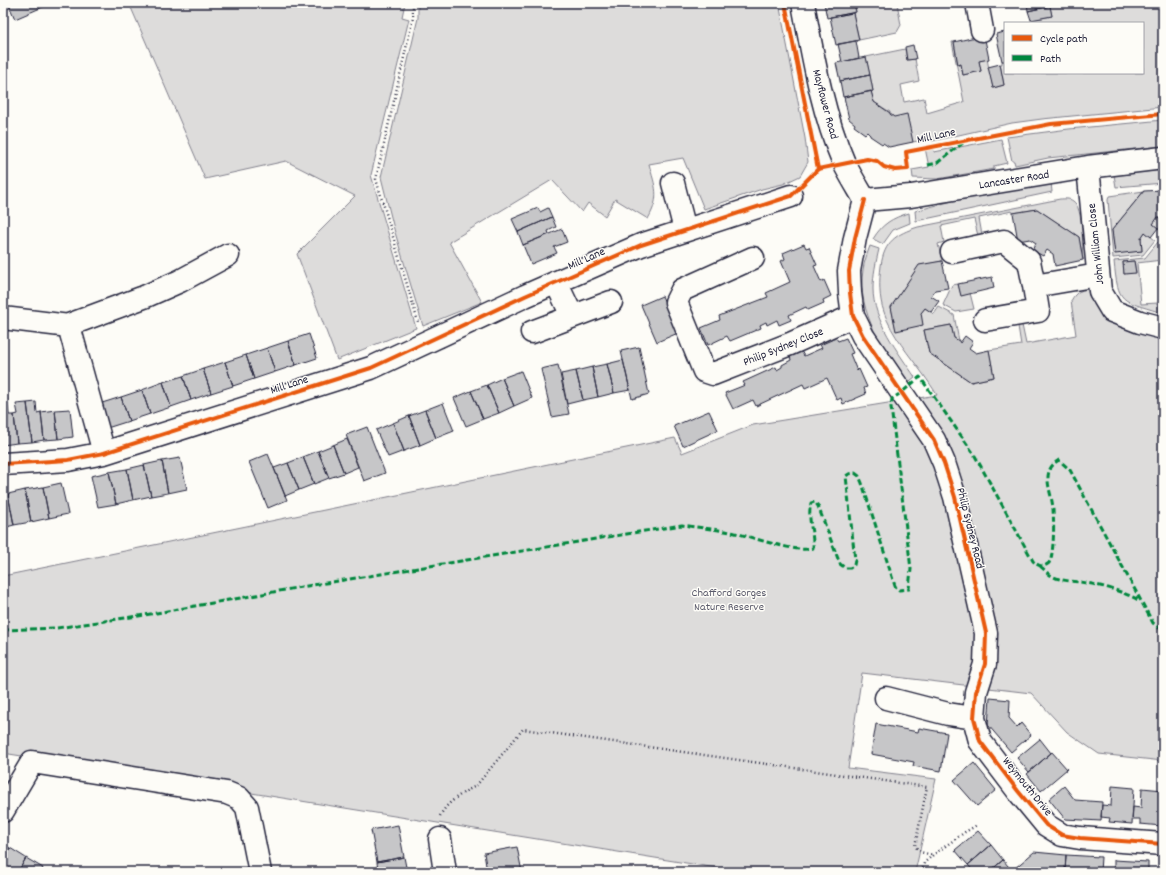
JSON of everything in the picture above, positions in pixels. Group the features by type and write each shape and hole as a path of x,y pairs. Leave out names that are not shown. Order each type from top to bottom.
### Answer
{"street":[{"name":"Mayflower Road","path":"803,3 828,118 844,163 865,200"},
{"path":"977,3 982,30"},
{"name":"Lancaster Road","path":"865,200 911,196 1088,167 1163,158"},
{"name":"John William Close","path":"1088,167 1100,291 1112,311 1140,322 1163,328"},
{"path":"673,183 685,230"},
{"name":"Mill Lane","path":"3,464 68,460 104,453 371,368 640,244 790,196"},
{"name":"Philip Sydney Road","path":"865,200 855,238 849,270 853,316 863,336 934,440 944,463 954,497 986,633 985,664 976,692 974,718 980,741"},
{"path":"952,252 1004,241 1029,261 1038,311 985,320"},
{"path":"3,318 66,326 144,297 180,281 228,255"},
{"name":"Philip Sydney Close","path":"753,258 682,290 676,302 704,371 713,374 790,344 853,316"},
{"path":"1034,286 1098,275"},
{"path":"556,282 572,316"},
{"path":"532,332 610,302"},
{"path":"66,326 68,326 104,453"},
{"path":"886,698 948,714 974,718"},
{"name":"Weymouth Drive","path":"980,741 1046,825 1062,835 1080,838 1163,844"},
{"path":"3,811 32,762 227,793 239,798 247,807 260,872"},
{"path":"440,839 445,872"}],"path":[{"path":"413,3 413,18 376,179 424,343"},
{"path":"440,839 437,821 444,808 468,790 476,786 523,729 928,787 915,846 920,852 933,855"},
{"path":"922,872 924,863 933,855 976,825"}],"green space":[{"path":"129,3 405,3 402,17 409,19 371,175 416,328 337,360 297,254 355,196 286,161 205,179"},
{"path":"418,3 779,3 805,138 808,162 800,176 783,184 762,189 704,209 683,158 649,164 655,185 656,198 648,219 615,199 605,216 588,203 582,212 552,180 449,242 482,302 423,326 394,229 381,177 418,18"},
{"path":"854,3 897,3 901,25 897,32 859,40 853,13 856,12"},
{"path":"1049,3 1126,3 1127,7 1144,3 1163,3 1163,107 1012,123 932,141 931,138 913,142 890,114 890,112 874,102 866,57 905,49 907,60 915,59 919,81 901,85 904,102 924,98 927,113 964,102 952,42 954,42 958,65 961,64 963,75 981,71 979,61 987,59 993,88 1004,85 1000,64 1002,64 1002,61 1004,61 1004,74 1144,74 1144,22 1031,22 1031,20 1052,16"},
{"path":"1163,120 1163,146 1048,158 1015,165 1014,161 1012,161 1007,137 1069,129"},
{"path":"1001,139 1007,163 994,166 994,169 937,179 913,178 912,170 929,167 925,148 933,146 934,152"},
{"path":"1163,170 1163,183 1116,187 1114,175"},
{"path":"1051,182 1052,192 916,221 915,211 956,200"},
{"path":"1144,191 1112,230 1115,253 1142,251 1141,238 1145,232 1155,240 1143,255 1113,258 1108,200 1109,196"},
{"name":"Chafford Gorges Nature Reserve","path":"1060,199 1068,199 1077,205 1082,228 1083,260 1079,237 1037,209 1013,213 1012,211 979,218 982,235 978,236 974,219 941,226 944,242 938,244 942,261 919,266 891,307 896,330 921,313 925,308 934,314 939,307 954,315 959,341 954,338 951,325 924,330 929,353 971,382 994,377 989,350 1021,345 1018,326 1022,325 1026,344 1076,335 1071,301 1077,293 1086,289 1093,289 1163,337 1163,761 1099,754 1067,732 1031,693 862,673 848,768 936,779 915,872 742,872 3,753 3,576 675,438 682,453 753,425 937,395 896,337 882,307 880,295 881,266 888,245 897,236 918,227"},
{"path":"909,213 910,223 893,230 883,244 873,239 880,229 888,222"},
{"path":"1158,217 1163,217 1163,232 1153,224"},
{"path":"1158,242 1161,244 1162,260 1137,263 1141,304 1158,303 1159,312 1129,302 1120,293 1117,285 1114,261 1145,258","holes":["1134,261 1136,272 1124,274 1123,262"]},
{"path":"870,246 879,249 873,284 874,301 877,312 888,335 915,377 906,384 881,344 868,316 864,301 862,286 863,270"},
{"path":"958,284 961,295 970,293 974,309 956,312 943,305 952,285"}],"building":[{"path":"8,3 52,3 15,19"},
{"path":"824,3 854,3 856,12 827,18"},
{"path":"1027,3 1049,3 1050,6 1028,11"},
{"path":"1126,3 1144,3 1127,7"},
{"path":"1050,6 1052,16 1031,20 1028,11"},
{"path":"853,13 859,40 836,45 830,17"},
{"path":"1004,32 1004,61 1002,61 996,34"},
{"path":"984,35 989,59 979,61 981,71 963,75 961,64 958,65 954,42"},
{"path":"856,41 859,58 842,62 838,44"},
{"path":"913,45 916,59 907,60 905,47"},
{"path":"866,57 870,75 840,81 836,63"},
{"path":"1000,64 1004,85 993,88 988,67"},
{"path":"870,75 873,91 843,97 840,81"},
{"path":"871,91 874,102 894,117 907,114 913,142 889,147 870,136 867,132 865,134 854,126 855,124 849,119 844,97"},
{"path":"1163,190 1163,217 1158,217 1153,224 1158,228 1151,237 1145,232 1141,238 1142,251 1115,254 1112,230 1144,191"},
{"path":"538,208 540,212 548,208 552,217 518,232 512,219"},
{"path":"1037,209 1079,237 1083,260 1055,266 1053,254 1047,250 1043,256 1032,250 1036,243 1030,239 1018,241 1013,213"},
{"path":"552,217 556,227 548,231 549,234 523,245 518,232"},
{"path":"562,229 567,242 554,247 557,253 531,264 523,245"},
{"path":"804,244 806,248 809,247 817,265 814,266 821,282 824,280 831,296 823,300 824,303 808,310 806,307 789,315 791,320 779,325 777,320 767,325 766,322 760,325 761,328 730,341 727,336 708,345 701,328 720,320 719,316 768,297 766,293 790,282 781,261 785,259 783,253"},
{"path":"942,261 948,288 935,290 931,296 939,301 931,312 925,308 921,313 923,325 896,331 891,307 919,265"},
{"path":"1134,261 1136,273 1124,274 1123,262"},
{"path":"992,277 994,288 961,296 958,284"},
{"path":"662,296 678,333 657,342 641,305"},
{"path":"951,325 954,338 960,343 965,336 973,342 969,348 976,353 989,350 994,377 971,382 929,353 924,330"},
{"path":"309,334 317,358 296,365 288,341"},
{"path":"836,338 838,341 846,338 853,353 850,354 857,371 859,369 867,387 864,388 866,394 843,404 841,398 837,400 827,378 805,388 803,384 756,406 753,400 733,409 725,393 745,385 743,382 776,367 777,370 791,360 790,356 801,351 804,356 822,348 820,345"},
{"path":"288,341 296,365 275,372 267,348"},
{"path":"639,347 649,394 632,399 621,351"},
{"path":"267,348 275,372 254,379 246,355"},
{"path":"246,355 254,379 233,386 225,362"},
{"path":"623,360 630,390 614,393 607,364"},
{"path":"225,362 233,386 211,393 203,369"},
{"path":"607,364 614,393 598,397 592,367"},
{"path":"558,365 569,414 552,417 541,369"},
{"path":"592,367 598,397 583,400 576,371"},
{"path":"203,369 211,393 191,400 183,376"},
{"path":"521,371 532,398 514,406 502,378"},
{"path":"576,371 583,400 567,404 561,374"},
{"path":"183,376 191,400 171,407 163,382"},
{"path":"502,378 514,406 499,413 487,385"},
{"path":"163,382 171,407 150,414 142,390"},
{"path":"487,385 499,413 483,419 471,391"},
{"path":"142,390 150,414 129,421 121,397"},
{"path":"471,391 483,419 466,426 454,398"},
{"path":"3,395 7,395 9,415 14,415 17,443 3,445"},
{"path":"121,397 129,421 107,428 99,404"},
{"path":"36,402 37,413 41,412 44,440 32,442 27,403"},
{"path":"27,403 32,442 17,443 14,415 18,414 16,404"},
{"path":"443,403 454,431 436,438 425,410"},
{"path":"70,409 73,437 58,439 55,410"},
{"path":"55,410 58,439 44,440 41,412"},
{"path":"425,410 436,438 420,445 409,416"},
{"path":"709,411 718,430 683,446 674,426"},
{"path":"409,416 420,445 404,451 393,423"},
{"path":"393,423 404,451 388,457 376,430"},
{"path":"367,427 385,473 364,481 346,435"},
{"path":"347,439 358,467 344,473 333,445"},
{"path":"333,445 344,473 329,478 318,451"},
{"path":"318,451 329,478 314,484 303,457"},
{"path":"268,454 287,500 268,508 249,462"},
{"path":"303,457 314,484 299,490 288,463"},
{"path":"180,458 187,489 168,493 162,461"},
{"path":"162,461 168,493 151,496 144,465"},
{"path":"288,463 299,490 285,496 274,468"},
{"path":"144,465 151,496 133,500 127,469"},
{"path":"127,469 133,500 116,504 109,472"},
{"path":"109,472 116,504 98,507 91,476"},
{"path":"61,483 68,514 49,518 43,487"},
{"path":"43,487 49,518 31,522 25,490"},
{"path":"25,490 31,522 14,525 8,494"},
{"path":"8,494 14,525 3,528 3,495"},
{"path":"990,698 1010,700 1009,718 1017,727 1021,723 1031,735 1011,752 988,725"},
{"path":"876,724 918,732 919,728 947,733 941,771 913,766 914,762 871,754"},
{"path":"1040,739 1051,753 1029,772 1017,758"},
{"path":"1052,752 1067,769 1041,791 1027,774"},
{"path":"974,763 996,790 977,806 954,780"},
{"path":"1064,786 1075,800 1102,802 1101,821 1065,819 1049,799"},
{"path":"1112,786 1134,788 1132,824 1109,822 1110,818 1101,817 1102,805 1111,806"},
{"path":"1142,788 1163,790 1162,826 1140,824 1140,819 1132,819 1133,807 1141,808"},
{"path":"398,825 404,857 377,862 371,830"},
{"path":"978,831 991,845 968,865 955,850"},
{"path":"3,844 10,848 3,859"},
{"path":"991,845 1003,860 989,872 974,872 968,865"},
{"path":"517,847 522,872 487,872 484,853"},
{"path":"10,848 26,858 18,872 3,872 3,859"},
{"path":"1034,852 1066,855 1065,872 1016,872 1014,869"},
{"path":"1066,855 1101,857 1100,872 1065,872"},
{"path":"404,857 407,872 378,872 377,862"},
{"path":"26,858 43,868 41,872 18,872"},
{"path":"1003,860 1013,872 989,872"},
{"path":"1114,860 1148,862 1148,872 1114,872"}],"marked path":[{"path":"928,165 937,163 963,143"},
{"path":"3,630 57,628 145,615 307,586 682,525 729,532 797,549 813,548 810,509 811,503 815,502 818,506 840,564 845,568 850,568 854,565 855,560 846,476 855,473 859,476 862,483 895,586 899,590 909,589 911,569 891,407 892,399 920,377 974,454 1033,561 1043,566 1047,565 1051,559 1054,528 1048,476 1049,470 1059,460 1070,470 1153,623 1163,631"},
{"path":"1040,566 1050,575 1059,579 1088,583 1119,591 1140,601"}],"cycle path":[{"path":"785,3 818,169"},
{"path":"3,464 68,460 104,453 371,368 525,296 641,245 791,196 818,169 867,159 877,161 884,167 895,170 908,169 906,152 1051,124 1163,114"},
{"path":"865,200 855,238 849,271 853,316 863,336 934,440 944,463 955,497 986,633 985,664 976,692 974,718 980,741 1046,825 1062,835 1080,838 1163,844"}]}
